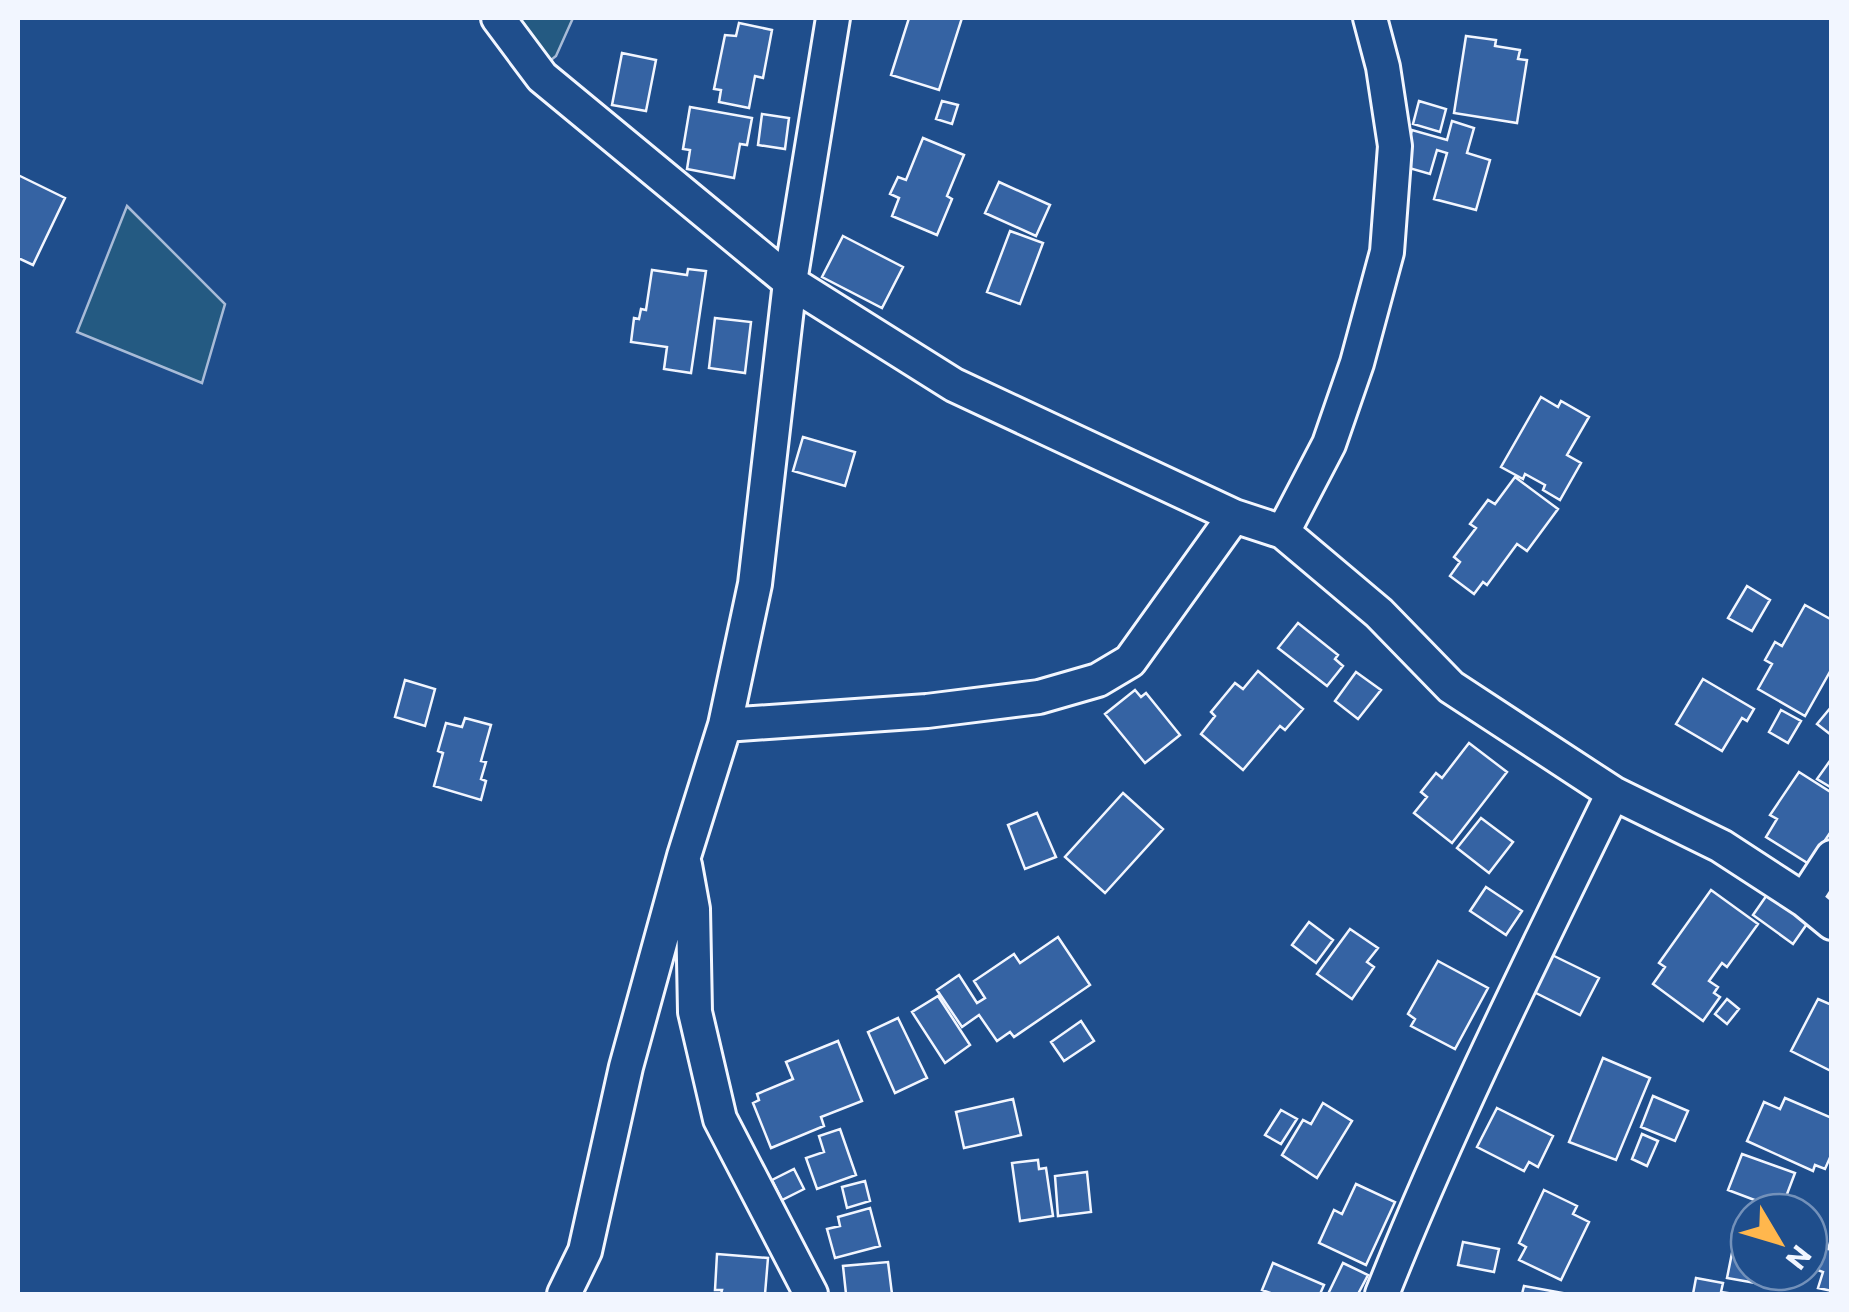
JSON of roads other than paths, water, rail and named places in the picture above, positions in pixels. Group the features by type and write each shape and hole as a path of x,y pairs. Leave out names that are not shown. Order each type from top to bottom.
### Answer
{"street":[{"path":"498,18 542,77 790,282 954,385 1234,516 1283,532 1379,613 1451,687 1612,794 1722,846 1832,923"},
{"path":"564,1294 585,1252 626,1067 684,856 725,726 755,584 790,282 832,18"},
{"path":"1283,532 1330,444 1387,252 1395,146 1384,67 1370,18"},
{"path":"725,726 927,712 1039,697 1098,680 1130,661 1234,516"},
{"path":"1382,1294 1495,1036 1612,794"},
{"path":"684,856 693,910 695,1012 720,1119 811,1294"},
{"path":"1804,900 1832,858"}]}
